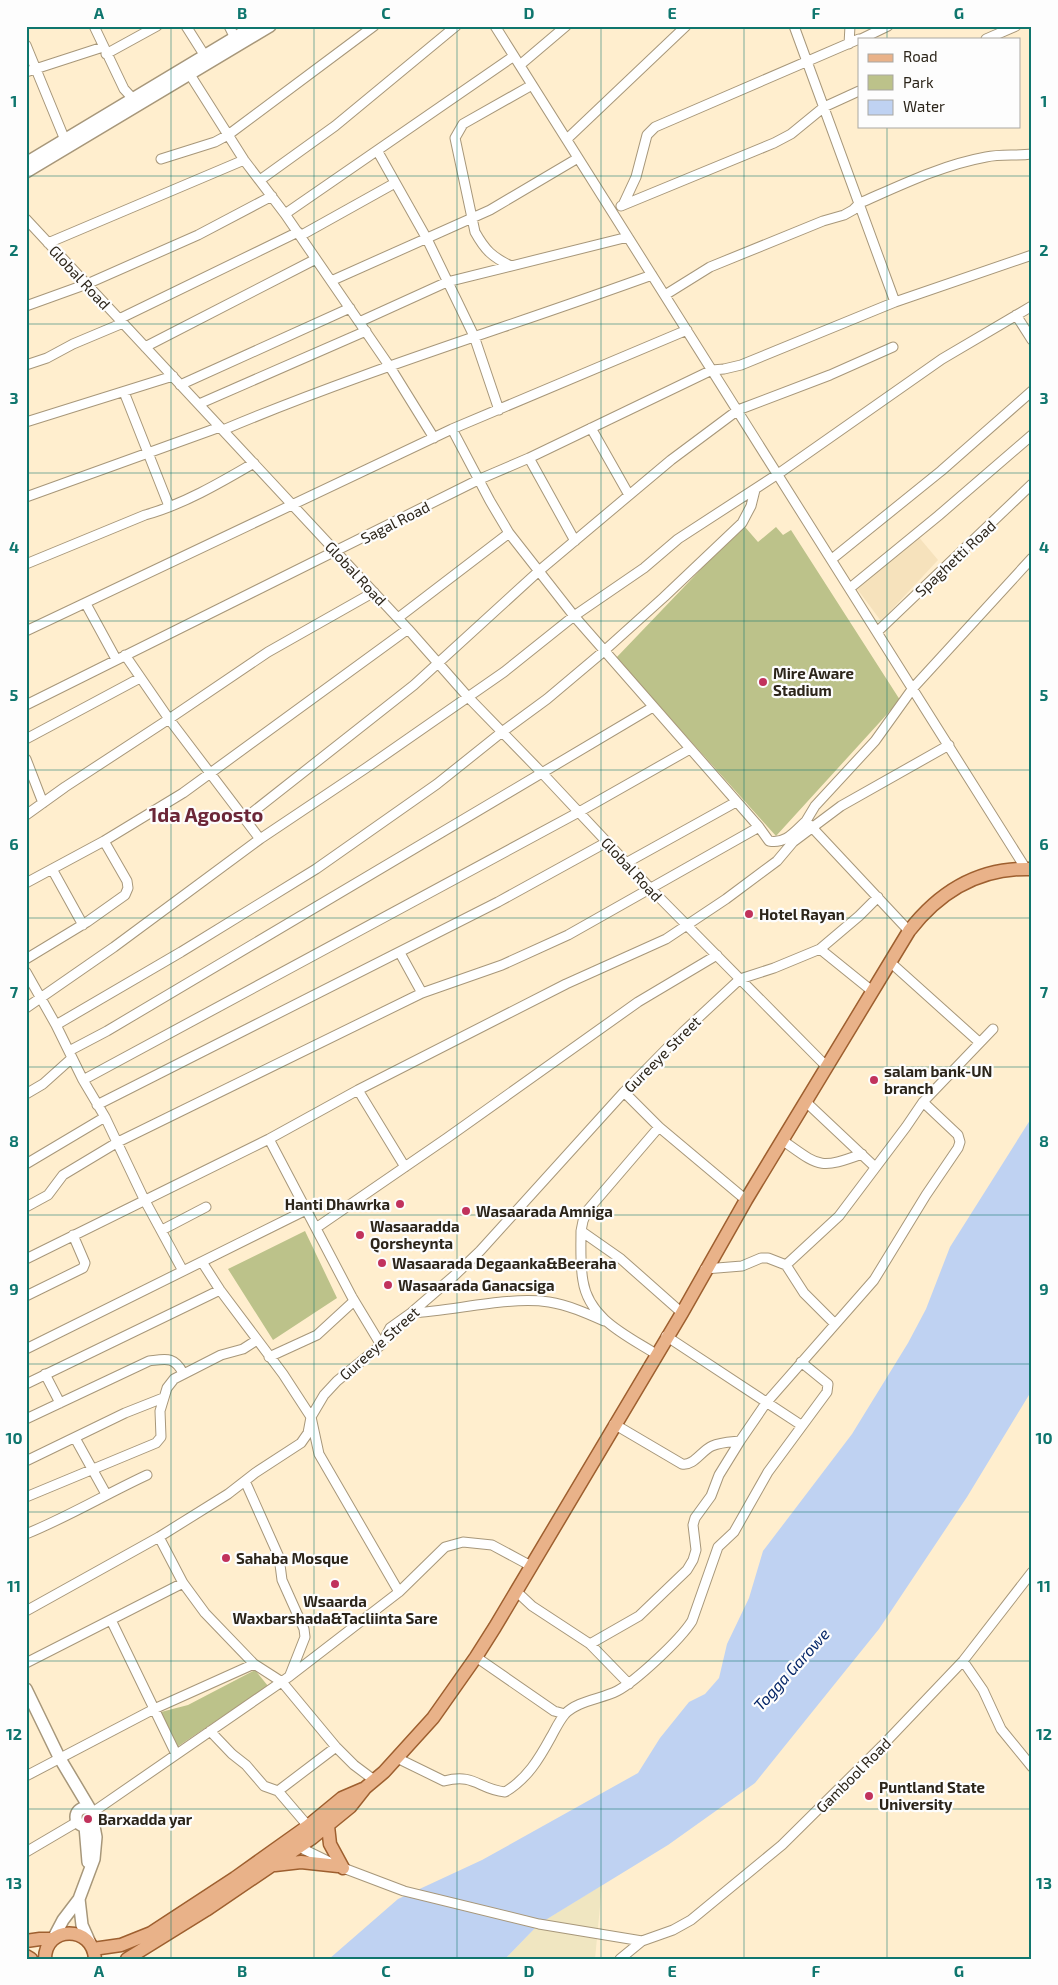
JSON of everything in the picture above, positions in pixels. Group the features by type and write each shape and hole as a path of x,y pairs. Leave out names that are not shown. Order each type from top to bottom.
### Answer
{"main road":[{"path":"26,1941 40,1938 52,1939 69,1933 77,1934 93,1950 134,1941 151,1933 235,1878 295,1842 328,1826 350,1807 397,1758 433,1718 476,1657 666,1336 682,1313 746,1200 909,931 932,904 965,882 990,874 1029,869"},
{"path":"127,1959 188,1923 272,1865 308,1826 342,1798 370,1784"},
{"path":"328,1826 330,1844 341,1867"},
{"path":"272,1865 300,1862 341,1867"},
{"path":"45,1959 52,1939"},
{"path":"26,1956 31,1959"}],"street":[{"path":"94,26 124,89 135,102"},
{"path":"26,72 105,51 157,26"},
{"path":"186,26 205,56"},
{"path":"229,26 235,38"},
{"path":"188,71 205,56 254,26"},
{"path":"26,163 270,26"},
{"path":"161,159 215,142 228,135 374,26"},
{"path":"260,180 335,126 456,26"},
{"path":"496,26 877,632 1029,869"},
{"path":"520,65 566,26"},
{"path":"794,26 895,302"},
{"path":"849,44 850,26"},
{"path":"862,38 888,26"},
{"path":"988,38 1016,26"},
{"path":"567,139 679,28"},
{"path":"623,205 636,177 647,135 655,127 808,63 858,40"},
{"path":"26,45 64,140"},
{"path":"285,214 378,152 514,56"},
{"path":"188,71 244,160 285,214 350,308 390,367 434,438"},
{"path":"511,266 494,258 482,245 475,232 454,138 463,124 532,84"},
{"path":"612,211 774,143 791,134 824,107 858,92"},
{"path":"26,172 135,102"},
{"path":"378,152 427,240 474,336 499,410"},
{"path":"665,295 710,267 823,221 844,215 860,203 925,175 965,162 1009,154 1032,154"},
{"path":"331,281 427,240 490,210 578,158"},
{"path":"48,243 244,160"},
{"path":"26,365 47,358 299,234 395,183"},
{"path":"26,306 87,284 198,235 272,196"},
{"name":"Global Road","path":"26,219 374,592 468,697 650,888 827,1066"},
{"path":"359,322 447,282 628,236"},
{"name":"Sagal Road","path":"26,705 480,479 529,458 712,370 724,370 741,365 895,302 1032,255"},
{"path":"145,347 316,259"},
{"path":"26,497 148,452 221,429 474,336 565,307 652,275"},
{"path":"26,1008 114,947 260,839 504,672 574,616 644,568 678,539 778,474 942,359 1032,306"},
{"path":"180,384 350,308"},
{"path":"1016,315 1032,340"},
{"path":"26,631 452,428 687,330"},
{"path":"199,404 366,332"},
{"path":"244,819 414,685 540,570 671,460 738,410 830,375 893,348"},
{"path":"26,422 173,376"},
{"path":"832,559 941,471 1032,391"},
{"path":"124,392 169,506"},
{"path":"452,428 509,533 540,570 574,616 759,827 769,841 778,842 787,838 949,745"},
{"path":"591,428 630,495"},
{"path":"850,588 938,516 1032,435"},
{"path":"529,458 575,541"},
{"path":"26,564 145,515 161,511 212,488 254,463"},
{"name":"Spaghetti Road","path":"877,632 1032,484"},
{"path":"56,1025 181,952 324,864 438,784 604,651 742,523 751,506 754,490"},
{"path":"398,618 509,533"},
{"path":"26,1259 269,1138 358,1090 566,984 666,939 687,926 777,861 809,824 815,806 875,741 913,688 1032,558"},
{"path":"26,815 73,781 169,720 268,652 374,592"},
{"path":"86,604 121,657 140,678 169,720 260,839"},
{"path":"26,883 157,810 211,773 408,629"},
{"path":"26,740 140,678"},
{"path":"26,1094 43,1084 70,1054 115,1026 543,774 653,707"},
{"path":"83,1080 579,812 690,749"},
{"path":"26,759 43,803"},
{"path":"626,863 736,802"},
{"path":"809,824 909,931"},
{"path":"26,1207 48,1195 63,1175 118,1142 422,993 502,965 568,935 759,827"},
{"path":"26,959 83,925 120,900 128,888 127,881 104,841"},
{"path":"97,1105 552,875 607,842"},
{"path":"52,869 83,925"},
{"path":"740,979 774,968 820,948 859,916 878,897"},
{"path":"820,948 872,991"},
{"path":"400,953 422,993"},
{"path":"316,1228 638,1002 717,955"},
{"path":"890,962 979,1042"},
{"path":"26,972 56,1025 83,1080 105,1117 144,1199 183,1272"},
{"name":"Gureeye Street","path":"26,1611 159,1537 228,1494 301,1444 308,1433 311,1417 324,1395 337,1381 381,1345 390,1328 455,1276 480,1251 624,1092 682,1032 740,979"},
{"path":"786,1265 839,1216 923,1102 992,1029"},
{"path":"358,1090 405,1167"},
{"path":"624,1092 659,1127 746,1200"},
{"path":"806,1102 875,1167"},
{"path":"590,1644 639,1616 687,1570 694,1560 696,1550 695,1518 711,1496 719,1476 740,1441 766,1403 874,1280 926,1195 958,1148 960,1142 958,1136 923,1102"},
{"path":"26,1164 105,1117"},
{"path":"604,1321 593,1308 582,1280 582,1221 587,1211 659,1127"},
{"path":"269,1138 354,1301 381,1345"},
{"path":"782,1140 812,1161 824,1164 835,1164 862,1154"},
{"path":"162,1230 206,1207"},
{"path":"26,1349 306,1210"},
{"path":"581,1231 621,1259 682,1313"},
{"path":"26,1296 83,1268 85,1264 73,1235"},
{"path":"706,1270 742,1266 761,1258 768,1258 786,1265 804,1293 835,1324"},
{"path":"202,1262 311,1417 319,1454 400,1592"},
{"path":"26,1384 220,1290"},
{"path":"269,1356 317,1335 354,1301"},
{"path":"411,1313 525,1301 549,1302 574,1309 604,1321 656,1354"},
{"path":"666,1336 801,1425"},
{"path":"26,1497 156,1443 161,1437 160,1411 163,1398 174,1379 221,1355 244,1349 257,1340"},
{"path":"26,1419 149,1361 169,1359 178,1364 183,1373"},
{"path":"397,1758 444,1781 466,1778 490,1790 505,1792 516,1785 537,1763 565,1714 575,1707 605,1697 629,1684 685,1632 692,1621 718,1547 734,1532 760,1485 828,1388 828,1384 801,1362"},
{"path":"45,1374 60,1403"},
{"path":"26,1461 126,1413 163,1398"},
{"path":"614,1424 682,1464 687,1465 711,1446 740,1441"},
{"path":"75,1438 106,1494"},
{"path":"26,1534 61,1520 106,1494 147,1475"},
{"path":"245,1481 280,1557 282,1580 304,1629 305,1637 290,1676"},
{"path":"159,1537 183,1583 205,1613 254,1664 282,1682 336,1747 370,1784"},
{"path":"26,1852 86,1818 282,1682 400,1592 445,1547 462,1542 492,1545 531,1566"},
{"name":"Gambool Road","path":"642,1941 658,1936 691,1920 782,1844 839,1790 963,1661 1032,1572"},
{"path":"26,1663 183,1583"},
{"path":"516,1591 532,1606 590,1644 629,1684"},
{"path":"111,1620 176,1754"},
{"path":"476,1657 554,1710 565,1714"},
{"path":"963,1661 983,1690 1001,1729 1032,1767"},
{"path":"26,1776 154,1709 254,1664"},
{"path":"26,1689 74,1783 86,1818 88,1855 86,1876 79,1898 52,1939"},
{"path":"210,1731 232,1754 246,1765 264,1786 278,1791 308,1826"},
{"path":"278,1791 336,1747"},
{"path":"295,1842 341,1867 404,1890 539,1924 642,1941"},
{"path":"79,1898 82,1925 93,1950"},
{"path":"620,1959 642,1941"}],"shaded area":[{"path":"917,535 938,560 881,621 855,586"}],"green space":[{"name":"Mire Aware Stadium","path":"745,527 758,542 776,527 783,535 791,530 900,700 776,836 616,658 706,564"},
{"path":"305,1231 337,1298 273,1340 228,1269"},
{"path":"255,1670 268,1686 174,1749 161,1712 188,1705"}],"sand":[{"path":"602,1885 595,1959 505,1959 539,1924"}],"water":[{"name":"Togga Garowe","path":"1032,1117 1032,1390 967,1497 879,1629 755,1783 668,1845 539,1924 505,1959 329,1959 398,1899 482,1860 638,1773 660,1738 689,1702 705,1694 719,1678 727,1644 749,1598 763,1551 852,1434 908,1343 926,1309 950,1247"}],"place":[{"name":"Mire Aware Stadium","path":"763,682"},
{"name":"Hotel Rayan","path":"749,914"},
{"name":"salam bank-UN branch","path":"874,1080"},
{"name":"Hanti Dhawrka","path":"400,1204"},
{"name":"Wasaarada Amniga","path":"466,1211"},
{"name":"Wasaaradda Qorsheynta","path":"360,1235"},
{"name":"Wasaarada Degaanka&Beeraha","path":"382,1263"},
{"name":"Wasaarada Ganacsiga","path":"388,1285"},
{"name":"Sahaba Mosque","path":"226,1558"},
{"name":"Wsaarda Waxbarshada&Tacliinta Sare","path":"335,1584"},
{"name":"Puntland State University","path":"869,1796"},
{"name":"Barxadda yar","path":"88,1819"}],"district":[{"name":"1da Agoosto","path":"206,814"}]}
